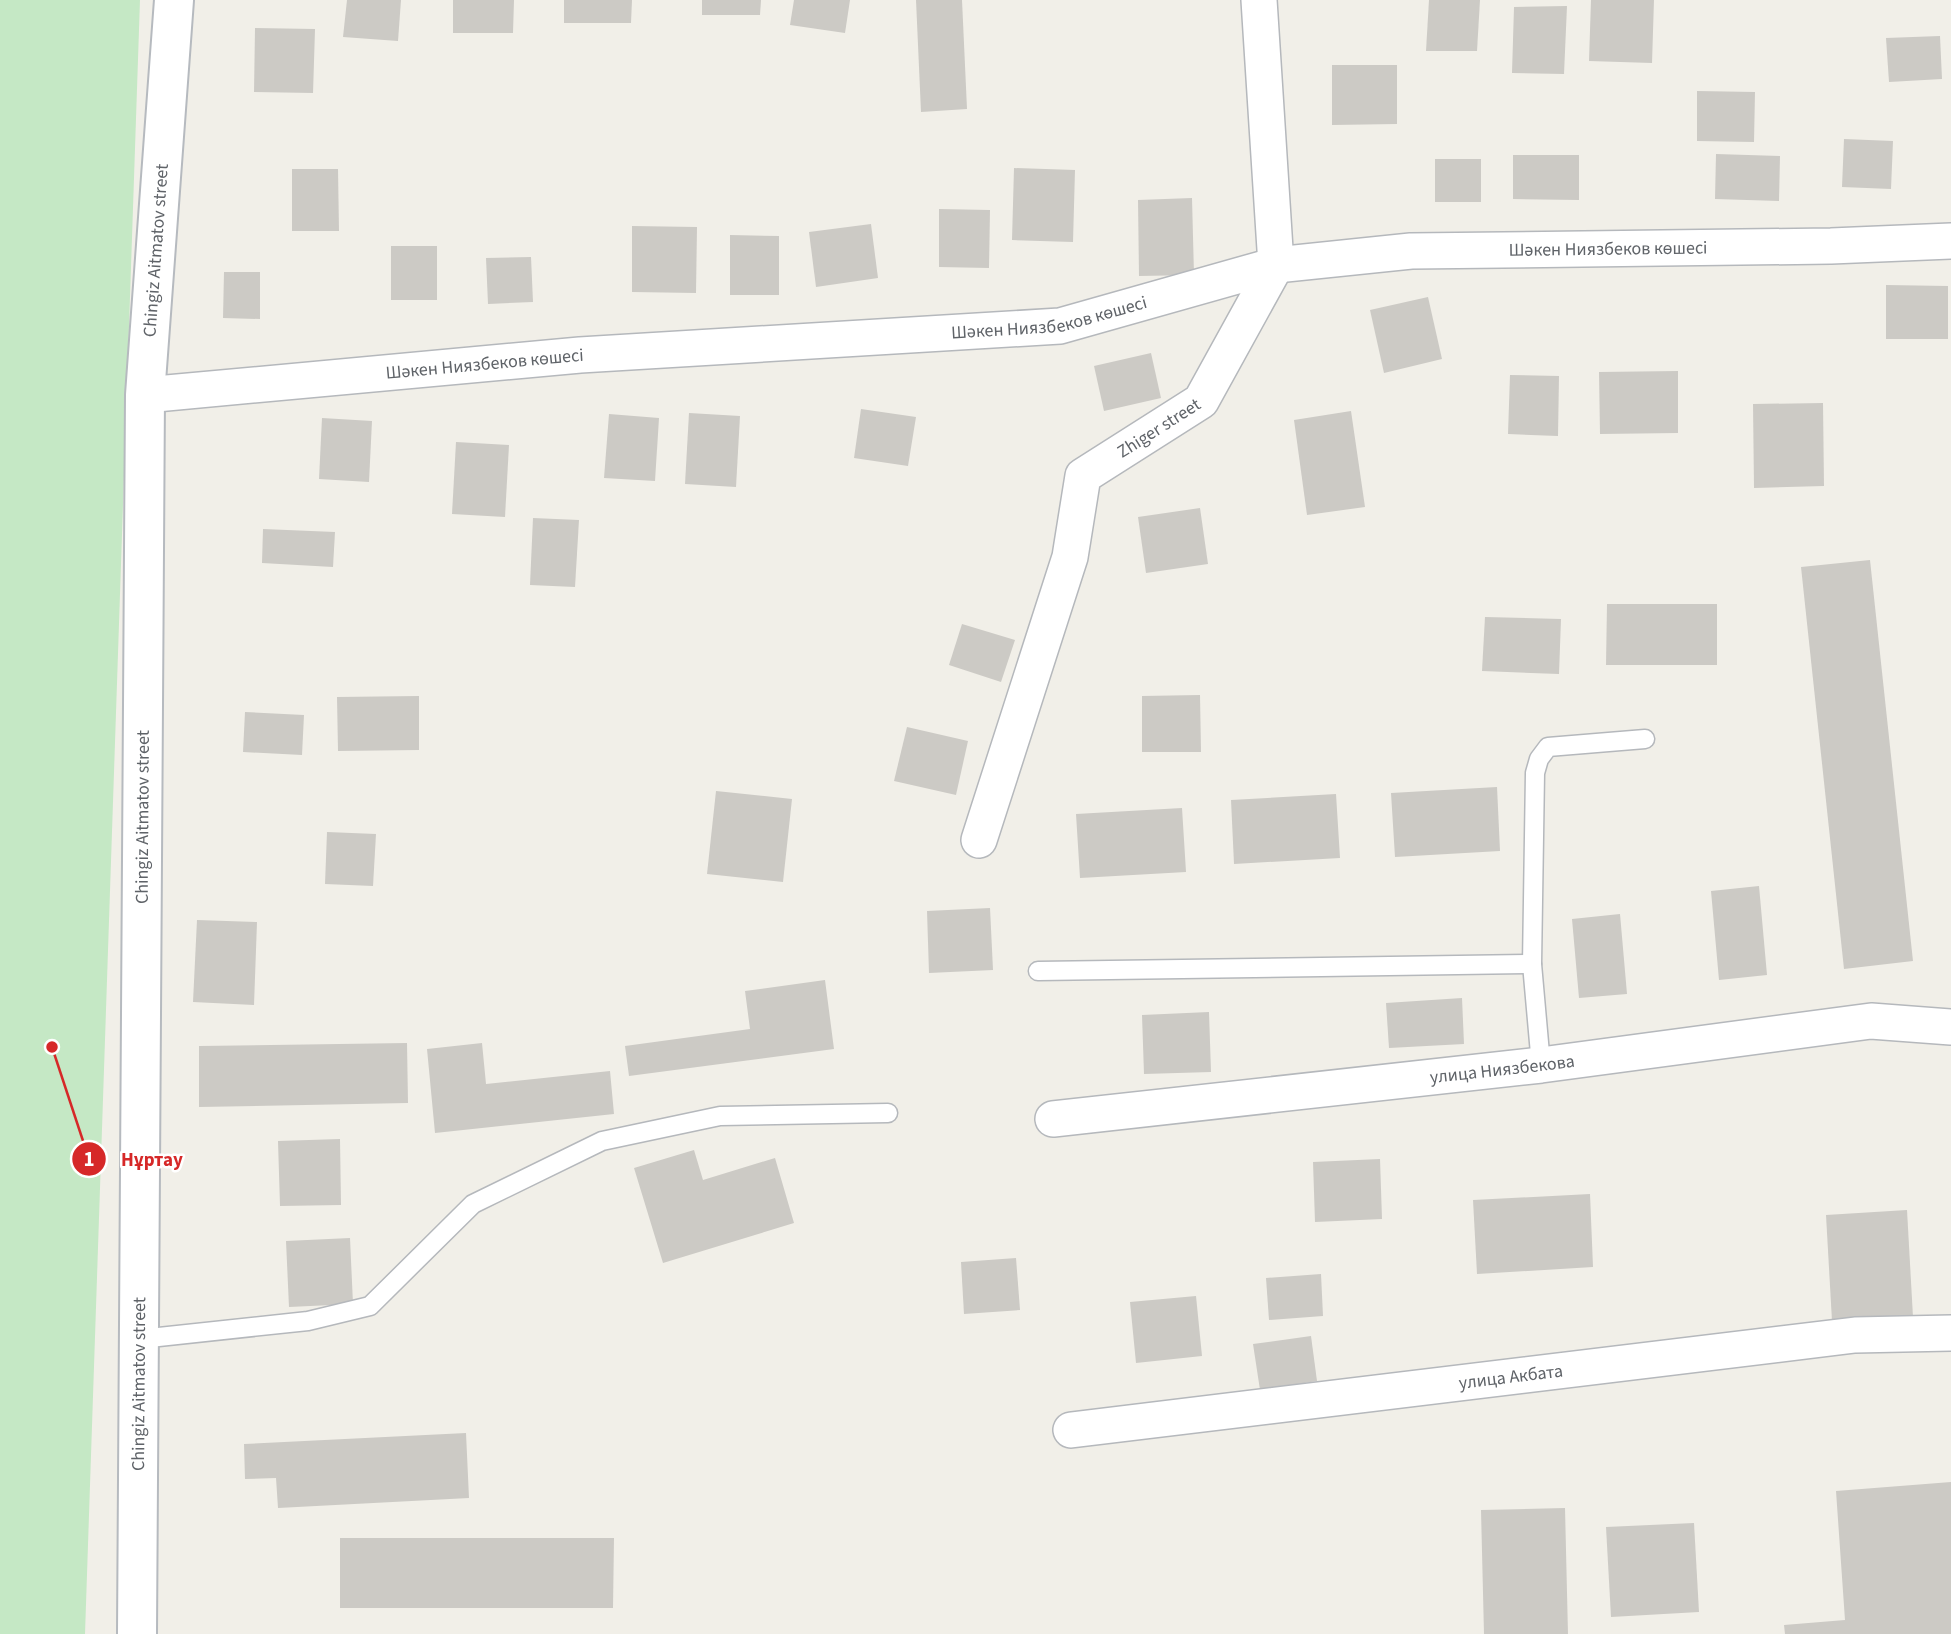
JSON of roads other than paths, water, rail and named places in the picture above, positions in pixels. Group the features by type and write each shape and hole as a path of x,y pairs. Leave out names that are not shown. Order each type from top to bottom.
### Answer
{"main road":[{"name":"Chingiz Aitmatov street","path":"137,1634 145,395 174,0"}],"street":[{"path":"1259,0 1276,265"},
{"name":"Шәкен Ниязбеков көшесі","path":"145,395 580,355 1060,326 1276,265 1411,251 1831,246 1951,241"},
{"name":"Zhiger street","path":"979,840 1070,557 1083,476 1201,401 1276,265"},
{"name":"улица Ниязбекова","path":"1053,1119 1541,1065 1871,1021 1951,1027"},
{"name":"улица Акбата","path":"1071,1430 1855,1335 1951,1334"}],"lane":[{"path":"1541,1065 1532,964 1535,772 1539,759 1548,747 1645,739"},
{"path":"1038,971 1532,964"},
{"path":"140,1339 308,1321 370,1306 473,1204 602,1141 720,1116 888,1113"}],"place":[{"name":"Нұртау","path":"52,1047"}]}
